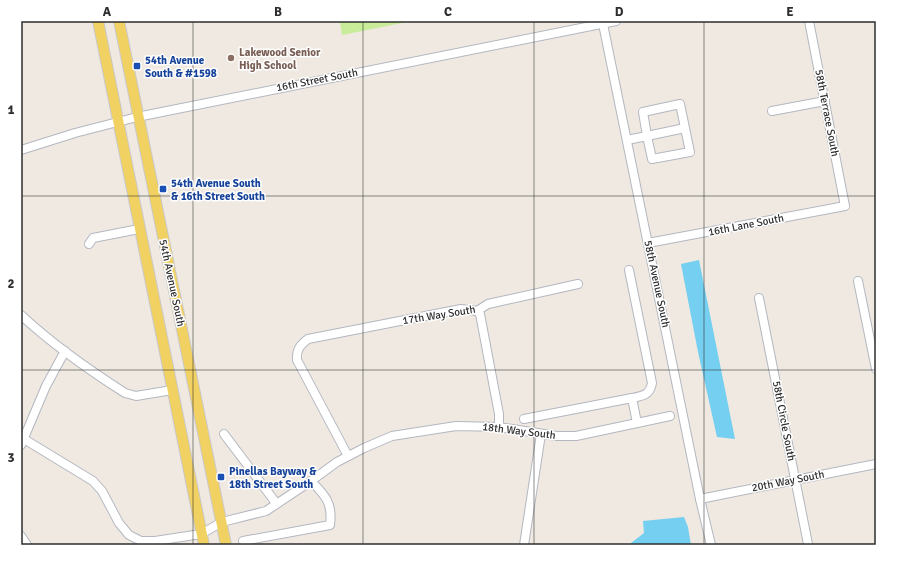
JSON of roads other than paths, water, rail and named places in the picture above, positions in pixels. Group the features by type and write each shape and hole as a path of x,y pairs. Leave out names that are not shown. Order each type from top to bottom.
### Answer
{"main road":[{"name":"54th Avenue South","path":"98,21 204,545"},
{"name":"54th Avenue South","path":"118,21 226,545"}],"street":[{"name":"16th Street South","path":"21,150 137,117 616,21"},
{"name":"58th Terrace South","path":"809,21 845,206"},
{"name":"58th Avenue South","path":"603,24 700,499 711,545"},
{"path":"772,111 824,101"},
{"path":"680,104 690,152 652,160 647,136 643,112 680,104"},
{"path":"627,140 685,128"},
{"name":"16th Lane South","path":"648,243 845,206"},
{"path":"88,244 93,238 139,229"},
{"path":"524,419 646,395 651,390 652,383 629,270"},
{"path":"858,281 876,369"},
{"name":"17th Way South","path":"348,456 297,360 296,354 300,345 308,339 461,309 477,310 488,304 578,284"},
{"name":"58th Circle South","path":"759,298 808,544"},
{"path":"477,310 480,314 499,414 499,427"},
{"path":"21,315 65,351 125,393 136,396 172,390"},
{"path":"65,351 46,386 22,442 93,481 102,491 119,523 129,535 141,541 155,541 201,534"},
{"path":"632,398 637,423"},
{"name":"18th Way South","path":"201,534 222,522 266,511 311,481 336,462 392,436 456,426 499,427 557,436 576,436 670,416"},
{"path":"224,434 276,503"},
{"path":"524,545 541,434"},
{"name":"20th Way South","path":"700,499 876,464"},
{"path":"243,541 330,524 330,514 325,496 311,481"},
{"path":"21,536 27,545"}],"water":[{"path":"699,260 735,439 717,437 698,352 681,264"},
{"path":"684,517 688,527 691,545 631,545 631,543 644,533 643,521"}],"place":[{"name":"Lakewood Senior High School","path":"231,58"},
{"name":"54th Avenue South & #1598","path":"137,66"},
{"name":"54th Avenue South & 16th Street South","path":"163,189"},
{"name":"Pinellas Bayway & 18th Street South","path":"221,477"}]}
